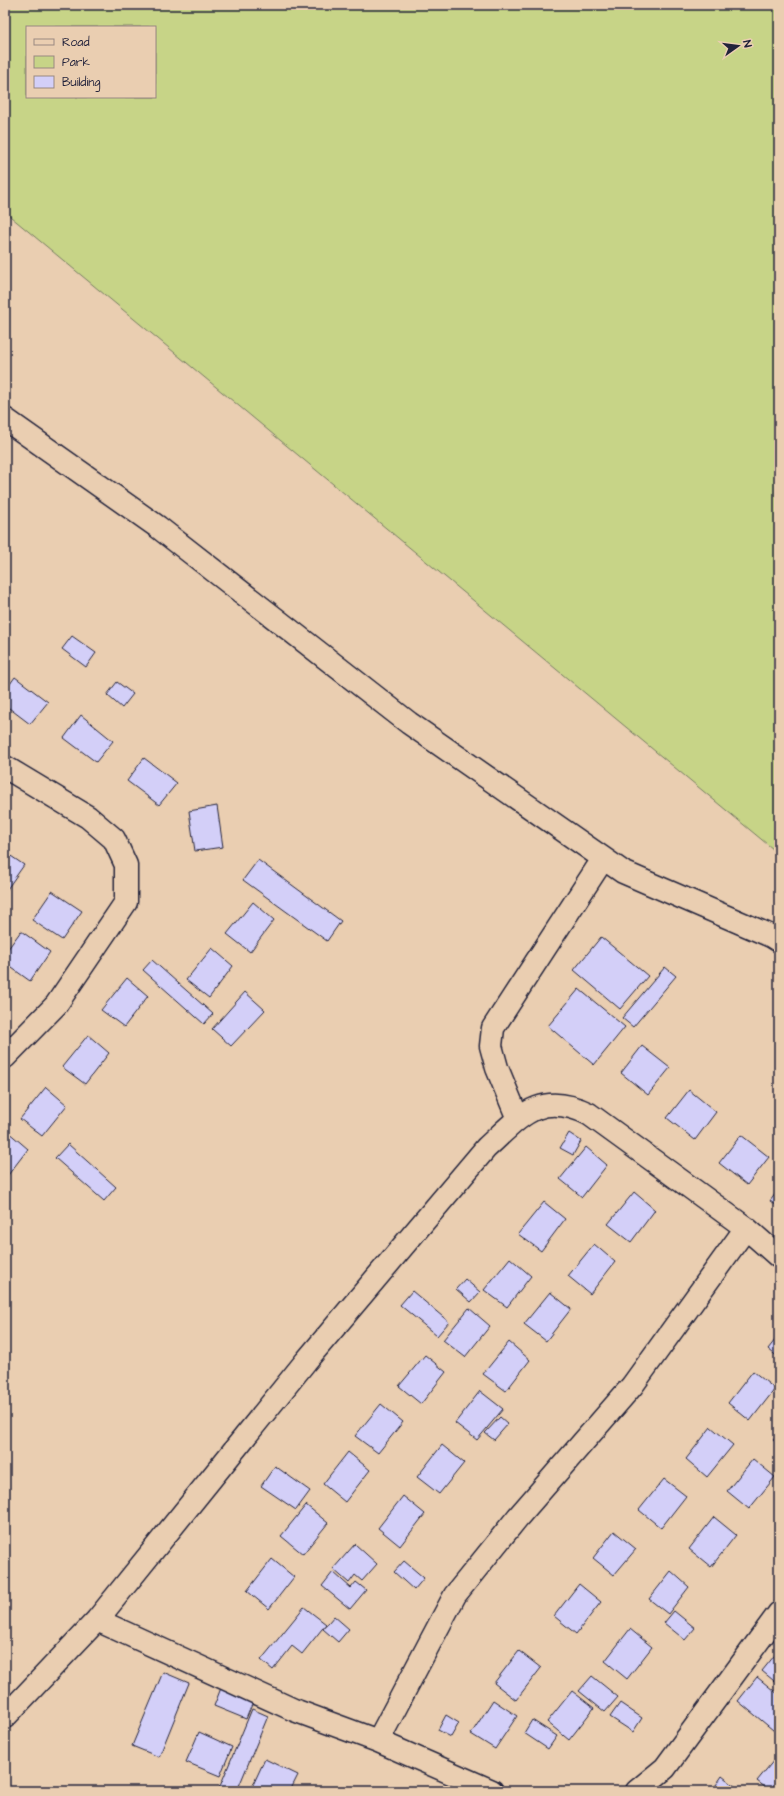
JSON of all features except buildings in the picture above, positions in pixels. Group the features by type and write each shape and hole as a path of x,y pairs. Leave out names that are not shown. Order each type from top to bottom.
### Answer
{"street":[{"path":"5,419 158,528 409,723 622,872 771,936 779,941"},
{"path":"5,768 88,817 114,839 126,865 127,885 126,902 56,1005 5,1057"},
{"path":"518,1119 497,1068 491,1046 493,1028 603,859"},
{"path":"5,1718 97,1620 311,1354 486,1148 518,1119 533,1110 550,1104 573,1107 584,1112 746,1228 779,1257"},
{"path":"378,1741 455,1595 518,1518 632,1386 746,1228"},
{"path":"637,1791 665,1768 779,1613"},
{"path":"97,1620 294,1710 378,1741 492,1791"}],"green space":[{"path":"5,5 779,5 779,854 5,212"}]}
